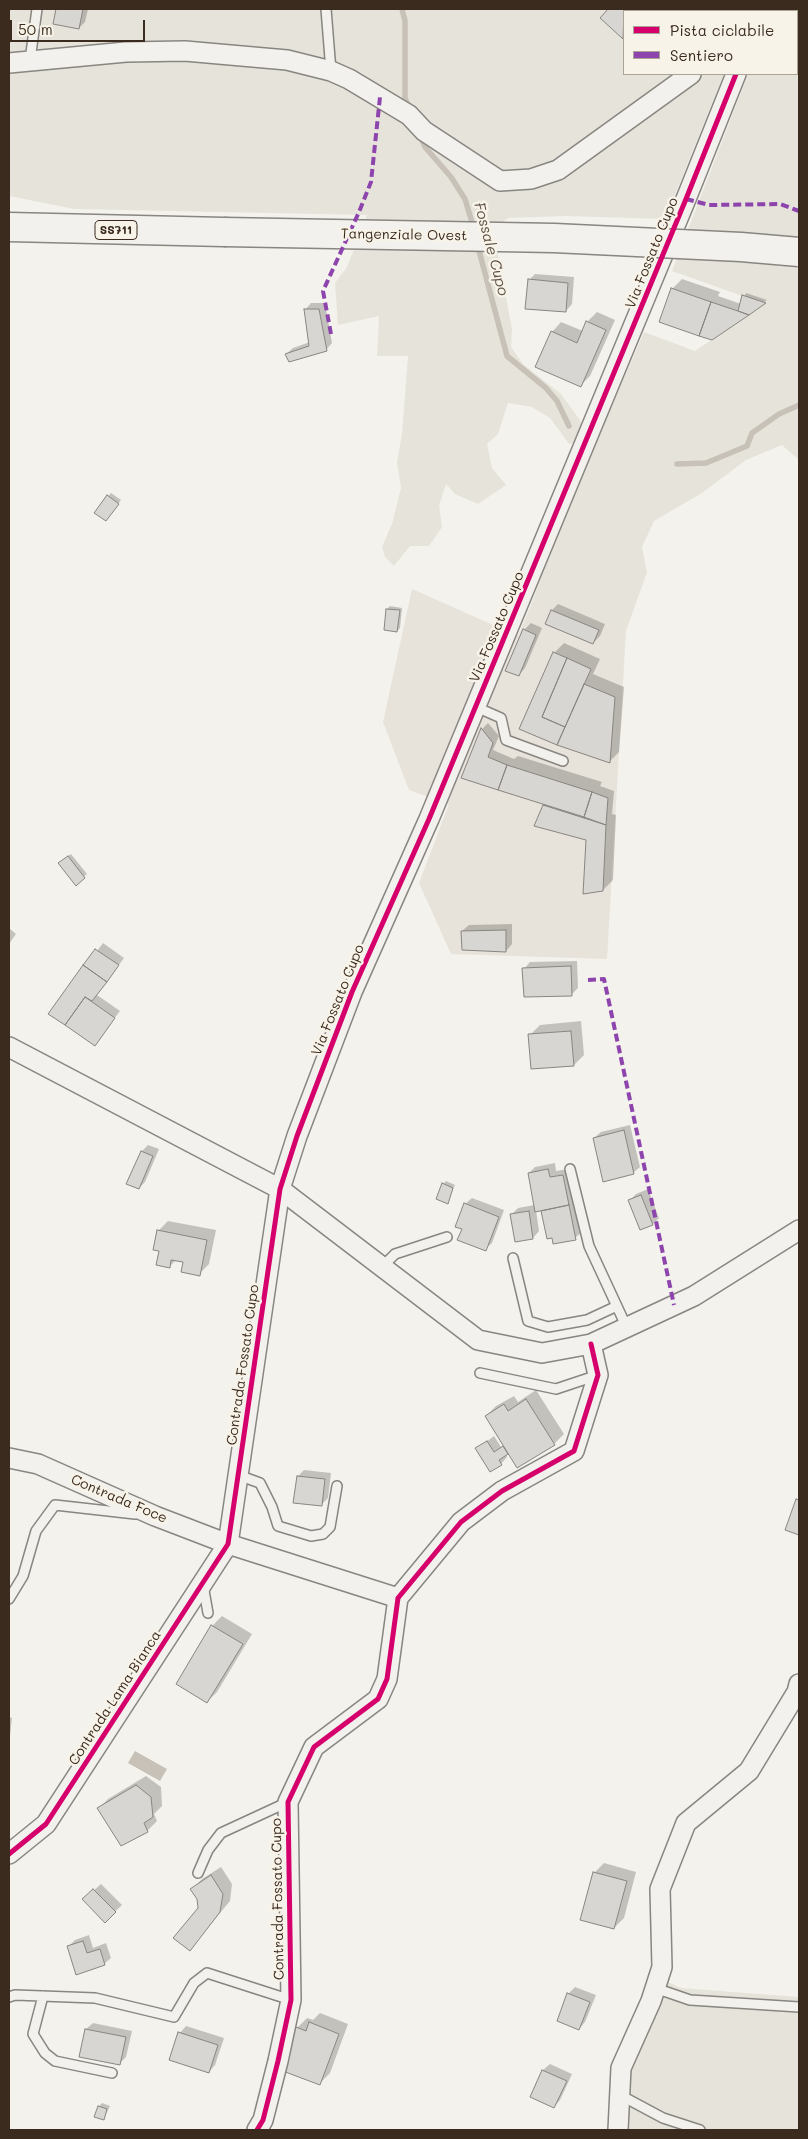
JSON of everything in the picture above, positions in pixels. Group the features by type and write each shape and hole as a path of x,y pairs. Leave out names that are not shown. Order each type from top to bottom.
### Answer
{"main road":[{"name":"Tangenziale Ovest","path":"9,227 554,238 741,247 799,252"}],"street":[{"path":"9,63 126,52 185,51 287,60 331,71 350,79 409,115 424,131 500,181 531,179 558,170 690,75"},
{"name":"Via Fossato Cupo","path":"280,1189 297,1136 352,992 429,819 476,707 736,75"},
{"path":"9,1047 280,1189 478,1340 542,1353 591,1344 694,1296 799,1230"},
{"name":"Contrada Fossato Cupo","path":"228,1544 280,1189"},
{"path":"398,1598 461,1522 502,1491 574,1451 598,1375 591,1344"},
{"name":"Contrada Foce","path":"9,1458 38,1464 155,1516 228,1544 398,1598"},
{"name":"Contrada Lama Bianca","path":"9,1854 46,1824 228,1544"},
{"name":"Contrada Fossato Cupo","path":"257,2130 265,2111 291,2000 288,1802 314,1747 378,1699 387,1679 398,1598"},
{"path":"618,2130 621,2068 662,1967 660,1889 686,1823 749,1771 797,1692 799,1684"}],"lane":[{"path":"30,60 38,9"},
{"path":"326,9 331,71"},
{"path":"476,707 501,718 506,740 563,761"},
{"path":"570,1169 589,1246 627,1328"},
{"path":"382,1267 395,1254 447,1237"},
{"path":"513,1258 528,1321 548,1327 587,1320 617,1306"},
{"path":"480,1373 556,1389 598,1375"},
{"path":"238,1475 260,1483 272,1507 278,1526 311,1536 322,1534 330,1527 337,1486"},
{"path":"9,1599 23,1576 36,1531 55,1506 155,1516"},
{"path":"202,1583 208,1613"},
{"path":"198,1872 208,1850 221,1834 288,1802"},
{"path":"9,1997 15,1995 94,1998 174,2017 194,1983 207,1973 291,2000"},
{"path":"655,1988 690,2000 799,2008"},
{"path":"43,1996 33,2034 44,2053 55,2061 112,2073"},
{"path":"620,2095 663,2118 700,2130"}],"shaded area":[{"path":"9,9 751,9 623,10 623,75 724,75 665,219 565,216 508,218 493,230 512,329 511,347 523,364 561,394 582,423 579,441 569,444 550,418 532,407 508,403 498,434 487,444 492,468 506,485 478,504 455,494 446,484 439,506 442,527 429,546 410,546 394,566 385,557 382,547 392,524 401,488 397,462 402,434 408,356 377,356 379,316 338,325 335,283 347,267 367,215 74,209 9,196 9,71 145,58 337,64 317,57 271,51 134,43 102,44 9,57"},
{"path":"798,18 799,460 782,445 746,460 702,493 654,521 642,547 647,572 626,631 533,600 552,543 644,332 695,351 765,304 672,271 748,75 798,75"},
{"path":"412,589 518,636 533,600 626,631 607,959 451,954 419,883 449,804 409,790 383,722"},
{"path":"135,1751 167,1769 160,1781 128,1763"},
{"path":"668,1982 681,1988 799,1997 799,2130 624,2130 625,2077"}],"building":[{"path":"56,9 83,9 79,29 53,24"},
{"path":"608,9 638,10 623,10 623,39 600,18"},
{"path":"656,9 687,9 686,10"},
{"path":"528,279 568,283 566,312 525,309"},
{"path":"671,288 711,302 699,336 659,322"},
{"path":"742,295 766,303 749,315 738,311"},
{"path":"711,302 749,315 712,340 699,336"},
{"path":"304,309 319,309 327,351 289,362 285,354 309,346"},
{"path":"586,321 606,330 581,387 535,367 551,331 577,343"},
{"path":"107,495 119,504 106,521 94,513"},
{"path":"386,609 400,610 397,632 384,630"},
{"path":"551,610 599,630 593,644 545,624"},
{"path":"523,629 536,635 519,676 505,671"},
{"path":"553,652 567,658 542,717 565,727 557,745 519,729"},
{"path":"567,658 591,669 565,727 542,717"},
{"path":"584,684 615,697 610,763 557,745"},
{"path":"481,728 493,743 488,757 507,765 498,790 461,778"},
{"path":"507,765 592,792 584,817 498,790"},
{"path":"592,792 608,798 606,825 584,817"},
{"path":"543,805 606,825 603,891 583,894 586,840 534,826"},
{"path":"68,856 85,878 76,886 58,863"},
{"path":"506,930 506,952 462,950 461,931"},
{"path":"95,949 119,965 107,982 83,965"},
{"path":"83,965 107,982 92,1001 85,997 65,1025 48,1014"},
{"path":"571,966 572,996 524,997 522,968"},
{"path":"85,997 115,1018 95,1046 65,1025"},
{"path":"571,1031 574,1066 531,1069 528,1034"},
{"path":"624,1130 634,1174 603,1182 593,1138"},
{"path":"141,1151 153,1156 139,1189 126,1184"},
{"path":"548,1169 550,1177 563,1175 569,1205 535,1212 528,1173"},
{"path":"442,1183 453,1188 448,1204 436,1199"},
{"path":"641,1195 653,1225 640,1230 628,1200"},
{"path":"464,1203 499,1217 486,1251 457,1240 462,1229 455,1227"},
{"path":"569,1205 576,1240 553,1244 552,1238 547,1239 541,1211"},
{"path":"529,1211 533,1239 515,1242 510,1214"},
{"path":"157,1230 207,1240 200,1276 181,1272 183,1262 171,1260 170,1268 156,1265 159,1251 153,1250"},
{"path":"526,1399 555,1445 517,1468 485,1416 504,1404 508,1411"},
{"path":"487,1441 494,1452 503,1446 508,1454 499,1460 502,1465 490,1472 475,1448"},
{"path":"297,1476 325,1479 322,1506 293,1503"},
{"path":"796,1499 799,1500 799,1535 785,1530"},
{"path":"211,1625 243,1644 207,1703 176,1684"},
{"path":"136,1785 151,1797 153,1817 144,1823 148,1832 121,1846 97,1808"},
{"path":"593,1872 627,1881 614,1929 580,1920"},
{"path":"211,1875 223,1894 220,1912 190,1951 173,1938 198,1908 197,1899 190,1889"},
{"path":"93,1889 116,1912 105,1923 82,1899"},
{"path":"83,1941 87,1953 100,1949 105,1965 76,1975 67,1946"},
{"path":"567,1993 590,2002 579,2030 557,2021"},
{"path":"309,2022 339,2034 320,2085 280,2070 296,2027 306,2031"},
{"path":"85,2029 126,2037 120,2065 79,2057"},
{"path":"178,2032 218,2045 209,2073 169,2060"},
{"path":"542,2070 567,2081 554,2108 530,2097"},
{"path":"98,2106 107,2109 104,2120 94,2117"}],"waterway":[{"name":"Fossale Cupo","path":"402,9 405,21 405,98 410,110"},
{"name":"Fossale Cupo","path":"420,135 425,147 451,177 465,199 474,229"},
{"name":"Fossale Cupo","path":"477,243 507,356 546,388 557,401 569,426"},
{"name":"Fossale Cupo","path":"677,464 706,463 747,446 752,433 779,414 799,405"}],"marked path":[{"path":"331,334 323,291 371,182 380,97"},
{"path":"686,199 709,205 780,204 799,211"},
{"path":"588,980 604,979 674,1305"}],"cycle path":[{"path":"9,1854 46,1824 228,1544 280,1189 297,1136 352,992 429,819 736,75"},
{"path":"257,2130 263,2120 291,2000 288,1802 314,1747 378,1699 387,1679 398,1598 461,1522 502,1491 574,1451 598,1375 591,1344"}]}
